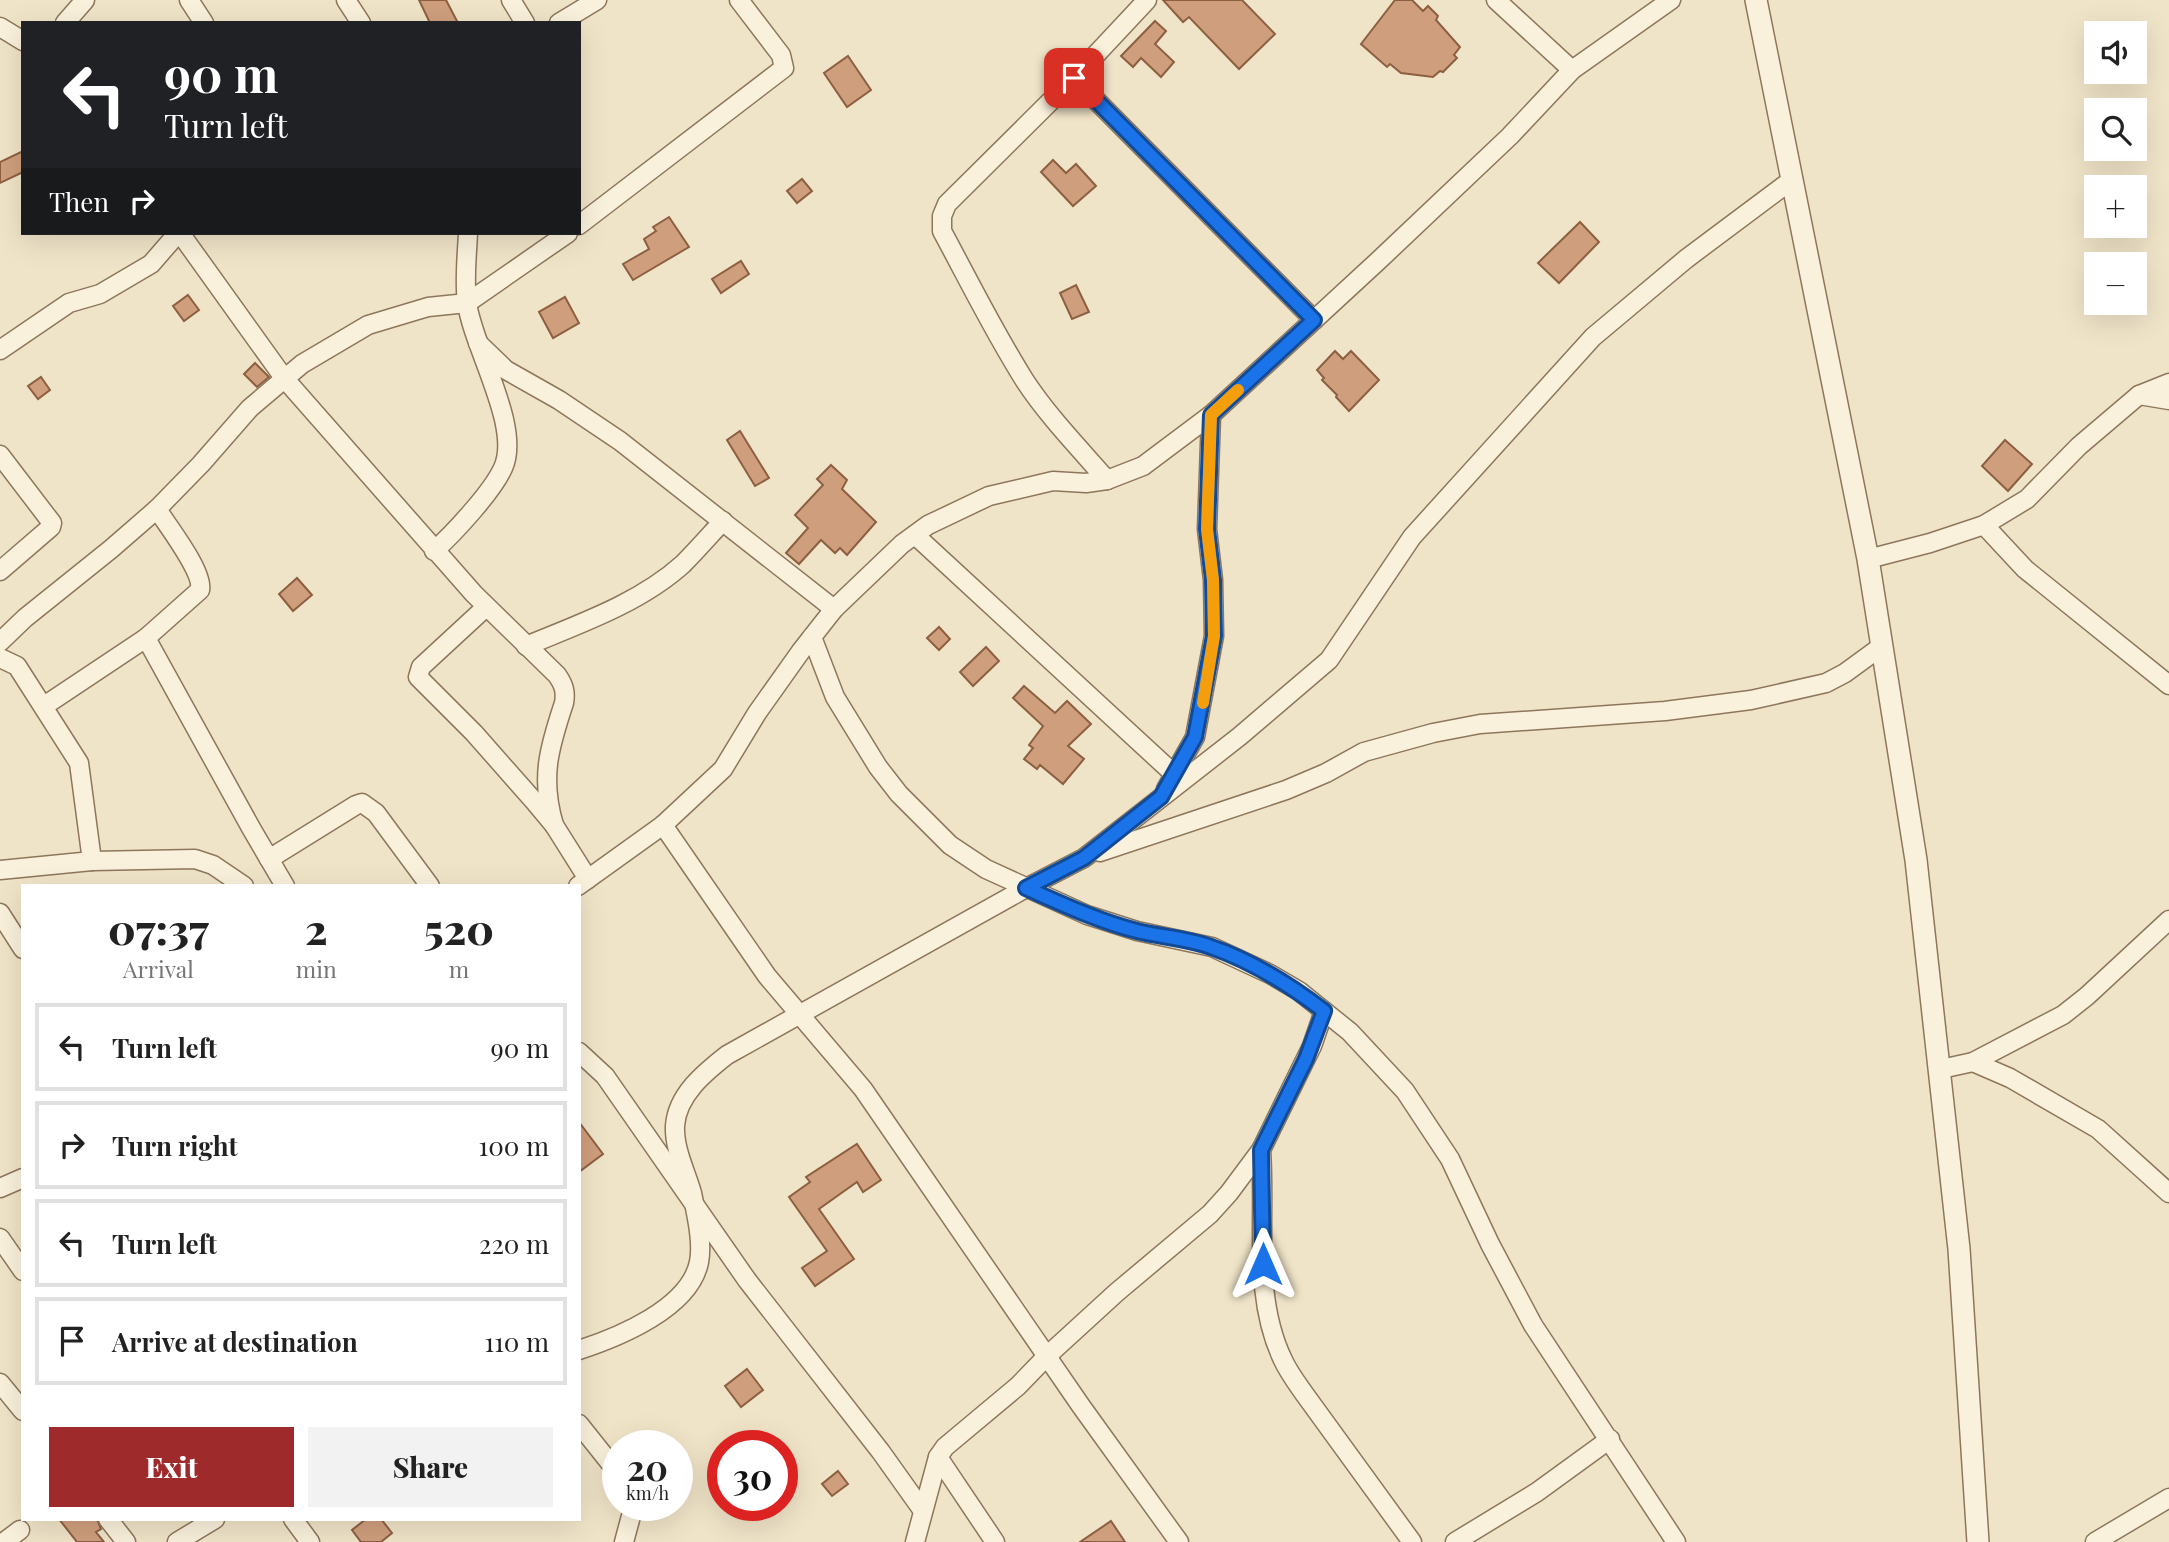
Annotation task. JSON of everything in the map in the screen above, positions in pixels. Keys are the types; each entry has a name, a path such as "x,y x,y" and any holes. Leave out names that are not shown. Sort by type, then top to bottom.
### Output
{"street":[{"path":"67,21 85,0"},
{"path":"189,0 203,21"},
{"path":"346,0 360,21"},
{"path":"511,0 524,21"},
{"path":"562,21 597,0"},
{"path":"581,223 784,68 781,55 739,0"},
{"path":"1107,480 1053,418 1026,382 989,320 942,231 942,216 947,204 1074,78 1147,0"},
{"path":"1496,0 1572,70"},
{"path":"486,607 421,667 418,677 474,733 554,825 583,882 663,825 723,769 758,713 834,609 915,535 928,525 989,496 1053,481 1086,483 1107,480 1143,466 1211,415 1314,320 1510,136 1572,70 1671,0"},
{"path":"1756,0 1868,559 1916,860 1959,1248 1978,1542"},
{"path":"0,27 21,40"},
{"path":"1074,78 1314,320"},
{"path":"1084,858 1241,736 1329,660 1412,537 1593,337 1686,259 1793,179"},
{"path":"0,350 69,303 100,294 150,264 177,235"},
{"path":"180,235 284,378 434,551 486,607 557,675 565,694 547,761 546,786 554,825"},
{"path":"434,551 493,483 503,468 506,455 506,425 502,409 467,303 468,235"},
{"path":"0,642 25,618 157,509 250,408 284,378 346,336 368,325 428,307 467,303 565,235"},
{"path":"478,343 506,370 620,441 834,609"},
{"path":"1868,559 1984,525 2027,499 2079,446 2139,396 2169,383"},
{"path":"2139,396 2169,400"},
{"path":"1161,797 1195,737 1214,636 1213,580 1207,529 1211,415"},
{"path":"0,455 52,523 51,527 0,571"},
{"path":"44,706 146,638 200,590 202,583 194,566 157,509"},
{"path":"526,646 590,619 663,579 682,564 723,521"},
{"path":"1984,525 2034,577 2169,685"},
{"path":"915,535 1174,774"},
{"path":"812,637 835,697 878,767 899,794 950,845 986,869 1087,915 1137,931 1212,947 1270,974 1299,991 1350,1032 1405,1091 1450,1159 1490,1244 1533,1325 1676,1542"},
{"path":"146,638 284,884"},
{"path":"581,1349 603,1342 655,1316 674,1301 691,1281 699,1262 694,1204 678,1148 675,1126 685,1097 711,1068 727,1055 1026,888 1084,858 1286,790 1326,773 1364,752 1433,733 1480,724 1665,711 1751,700 1826,682 1845,673 1882,646"},
{"path":"0,658 17,666 79,763 92,861"},
{"path":"270,859 362,803 376,813 429,884"},
{"path":"663,825 767,976 863,1089 1046,1356 1179,1542"},
{"path":"3,866 195,859 214,865 241,884"},
{"path":"0,915 21,946"},
{"path":"1941,1069 1973,1062 2063,1015 2167,928"},
{"path":"915,1542 938,1457 945,1447 1018,1386 1046,1356 1117,1292 1210,1214 1261,1150 1312,1046 1324,1011"},
{"path":"581,1054 605,1076 747,1280 881,1452 923,1511"},
{"path":"1973,1062 2010,1078 2098,1129 2169,1193"},
{"path":"1261,1150 1263,1284 1271,1325 1282,1359 1412,1542"},
{"path":"0,1188 21,1179"},
{"path":"0,1238 21,1268"},
{"path":"0,1382 21,1409"},
{"path":"581,1427 602,1453"},
{"path":"1455,1542 1537,1492 1610,1439"},
{"path":"938,1457 995,1542"},
{"path":"2095,1542 2169,1498"},
{"path":"110,1521 126,1542"},
{"path":"177,1542 212,1521"},
{"path":"300,1521 310,1542"},
{"path":"624,1542 630,1521"},
{"path":"4,1542 20,1530"}],"building":[{"path":"419,0 446,0 457,21 429,21"},
{"path":"1163,0 1242,0 1275,34 1239,69 1189,17 1183,22"},
{"path":"1395,0 1412,0 1423,11 1428,6 1438,16 1436,20 1460,47 1454,55 1457,58 1443,72 1440,71 1433,77 1401,73 1390,64 1387,67 1361,44"},
{"path":"1155,21 1166,31 1155,44 1174,62 1161,77 1141,58 1133,67 1121,56"},
{"path":"848,56 871,90 847,107 824,73"},
{"path":"21,152 21,173 0,183 0,162"},
{"path":"1053,160 1066,173 1076,164 1096,186 1073,206 1041,172"},
{"path":"802,179 812,191 797,203 787,191"},
{"path":"669,217 689,247 633,280 623,264 649,249 644,239 656,231 653,227"},
{"path":"1580,222 1599,242 1559,283 1538,263"},
{"path":"741,261 749,274 721,293 712,279"},
{"path":"1076,285 1089,312 1072,319 1060,293"},
{"path":"188,295 199,310 184,321 173,306"},
{"path":"565,297 579,323 553,338 539,312"},
{"path":"1335,351 1343,359 1351,351 1379,380 1349,411 1322,380 1324,378 1317,370"},
{"path":"255,363 269,377 257,387 244,374"},
{"path":"41,377 50,390 38,399 28,386"},
{"path":"740,431 769,478 755,486 727,440"},
{"path":"2005,440 2032,464 2008,491 1982,466"},
{"path":"831,465 847,480 842,489 876,522 847,555 840,548 835,553 821,540 799,564 786,553 808,528 795,515 823,485 817,479"},
{"path":"297,578 312,595 293,611 279,594"},
{"path":"939,627 950,639 939,650 927,638"},
{"path":"986,647 999,661 973,686 960,672"},
{"path":"1024,686 1055,713 1067,701 1091,724 1068,746 1084,759 1063,784 1040,765 1037,769 1024,759 1033,748 1029,745 1043,726 1013,698"},
{"path":"581,1125 603,1154 581,1170"},
{"path":"857,1144 881,1180 863,1192 857,1182 819,1209 854,1259 815,1286 802,1268 827,1251 789,1197 810,1182 806,1177"},
{"path":"747,1369 763,1390 741,1407 725,1386"},
{"path":"838,1471 848,1484 832,1496 822,1484"},
{"path":"61,1521 98,1521 101,1529 96,1532 104,1542 77,1542"},
{"path":"363,1521 383,1521 392,1533 381,1542 361,1542 352,1530"},
{"path":"1111,1521 1125,1542 1080,1542"}],"slow traffic":[{"path":"1203,703 1214,636 1213,580 1207,529 1211,415 1238,390"}],"route":[{"path":"1074,78 1314,320 1211,415 1207,529 1213,580 1214,636 1195,737 1161,797 1084,858 1026,888 1087,915 1137,931 1212,947 1270,974 1299,991 1324,1011 1312,1046 1261,1150 1263,1264"}]}
